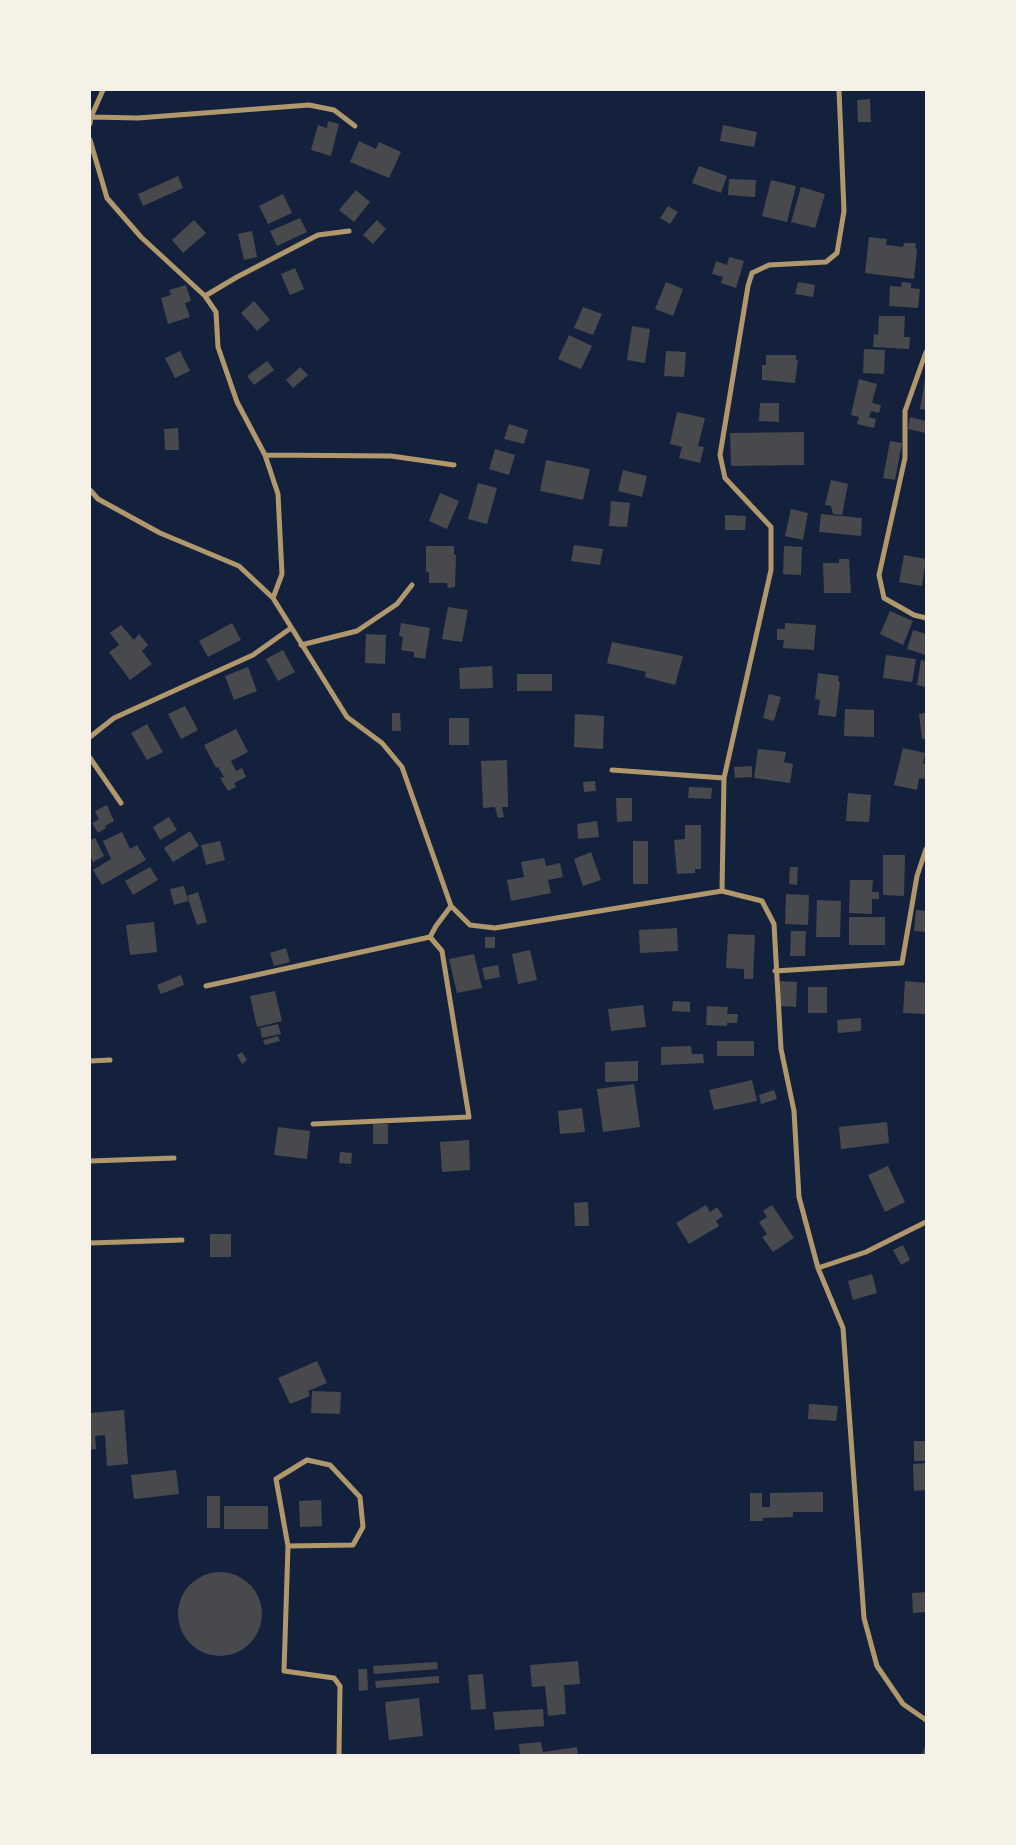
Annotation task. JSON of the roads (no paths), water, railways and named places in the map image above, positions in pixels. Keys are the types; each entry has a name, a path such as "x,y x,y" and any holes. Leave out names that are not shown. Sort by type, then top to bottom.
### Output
{"street":[{"path":"90,124 91,117 103,90"},
{"path":"722,891 724,778 771,570 771,527 725,478 720,455 748,286 752,273 769,265 826,262 837,253 844,211 839,90"},
{"path":"91,117 138,118 310,105 334,110 355,126"},
{"path":"90,140 107,198 141,237 205,296 216,312 218,347 237,402 265,455 278,494 282,574 273,598"},
{"path":"205,296 237,277 318,235 349,231"},
{"path":"926,352 905,411 905,458 880,575 884,598 914,615 926,618"},
{"path":"265,455 391,456 454,464"},
{"path":"90,490 98,498 160,532 239,566 273,598 347,717 382,743 402,767 451,906 470,925 495,928 722,891 762,901 774,924 781,1049 794,1111 799,1197 818,1268 843,1328 864,1618 877,1666 903,1704 926,1720"},
{"path":"301,645 357,631 397,604 412,584"},
{"path":"90,737 114,718 253,656 291,628"},
{"path":"90,758 121,803"},
{"path":"612,770 724,778"},
{"path":"776,971 902,964 917,876 926,849"},
{"path":"206,986 430,937 451,906"},
{"path":"314,1124 469,1117 442,951 430,937"},
{"path":"90,1061 110,1060"},
{"path":"90,1161 174,1158"},
{"path":"818,1268 866,1252 926,1222"},
{"path":"90,1243 182,1240"},
{"path":"288,1546 353,1545 362,1527 360,1497 330,1465 307,1460 276,1479 288,1546 284,1671 334,1678 340,1686 339,1755"}]}
